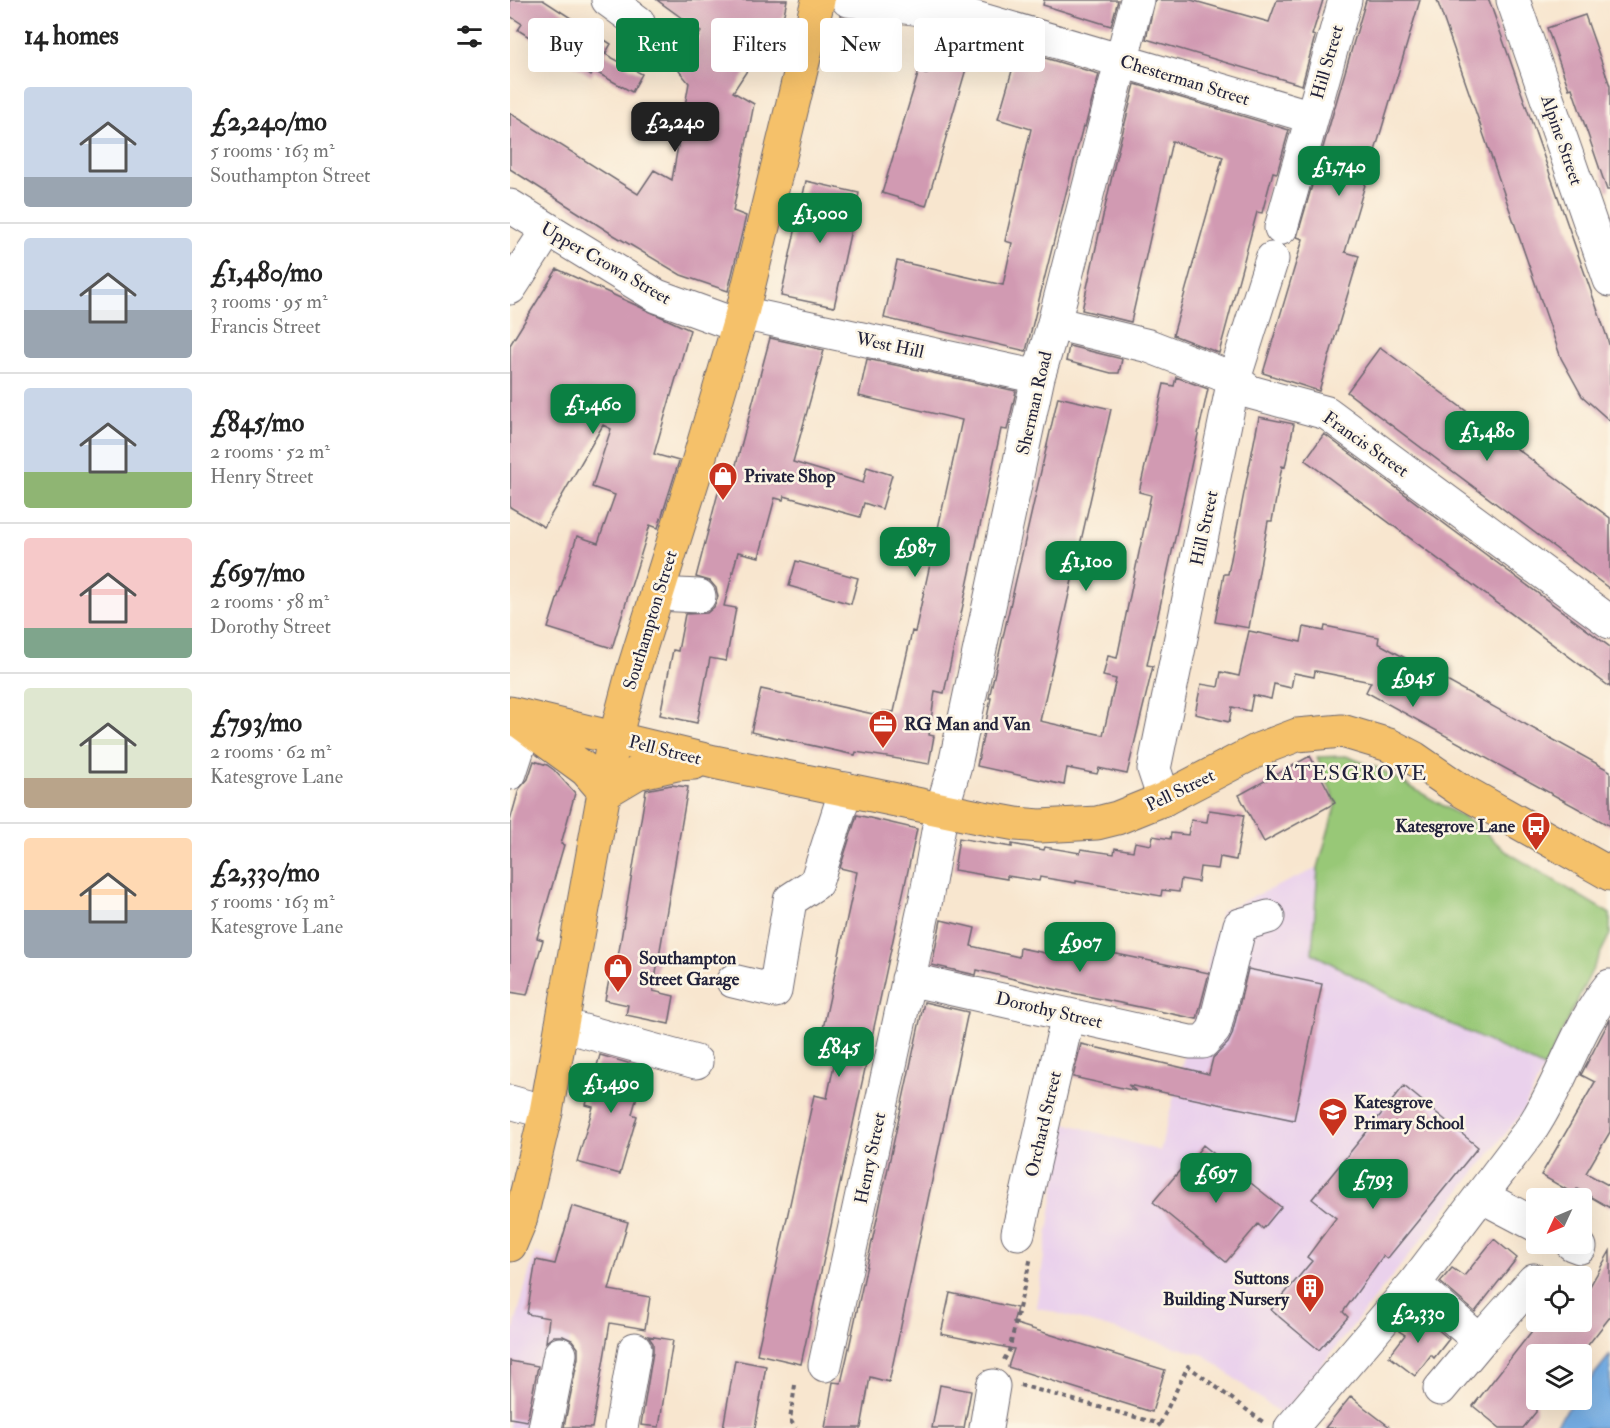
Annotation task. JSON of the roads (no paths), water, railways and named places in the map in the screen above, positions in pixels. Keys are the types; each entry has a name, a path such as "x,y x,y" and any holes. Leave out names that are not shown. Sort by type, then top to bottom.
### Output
{"main road":[{"name":"Southampton Street","path":"510,1245 520,1221 546,1112 616,738 631,678 740,320 818,0"},
{"name":"Pell Street","path":"516,719 616,738 714,762 1016,824 1074,826 1117,818 1164,799 1260,749 1297,735 1342,731 1389,745 1414,758 1459,789 1610,874"},
{"path":"516,719 586,770 605,792"},
{"name":"Pell Street","path":"605,792 637,773 677,764 714,762"}],"street":[{"path":"608,0 633,18"},
{"name":"Chesterman Street","path":"848,0 963,7 1121,61 1312,117"},
{"name":"Sherman Road","path":"942,809 955,765 1038,377 1137,0"},
{"name":"Hill Street","path":"1164,799 1154,769 1234,379 1277,243 1345,0"},
{"name":"Alpine Street","path":"1513,0 1610,280"},
{"name":"Upper Crown Street","path":"510,206 657,296 740,320"},
{"path":"510,288 548,231"},
{"name":"West Hill","path":"740,320 1038,377"},
{"name":"Francis Street","path":"1054,323 1149,346 1234,379 1250,392 1326,413 1610,622"},
{"path":"657,594 699,596"},
{"path":"510,773 521,740 516,719"},
{"path":"733,981 775,991 790,900 816,883 846,789"},
{"name":"Henry Street","path":"825,1365 926,899 942,809"},
{"name":"Dorothy Street","path":"908,979 1190,1042 1203,1042 1214,1030 1240,925 1268,916"},
{"path":"1291,1428 1414,1284 1542,1113 1589,1019 1609,990"},
{"name":"Orchard Street","path":"1026,1240 1068,1015"},
{"path":"562,1025 696,1062"},
{"path":"510,1102 546,1112"},
{"path":"1481,1196 1526,1220"},
{"path":"1414,1284 1480,1341"},
{"path":"1440,1389 1526,1288"},
{"path":"621,1428 635,1349"},
{"path":"545,1428 560,1354"},
{"path":"986,1428 993,1386"}],"water":[{"path":"1610,1355 1610,1428 1553,1428 1567,1410 1592,1410 1592,1377"}],"place":[{"name":"Private Shop","path":"723,502"},
{"name":"RG Man and Van","path":"883,750"},
{"name":"Katesgrove Lane","path":"1536,852"},
{"name":"Southampton Street Garage","path":"618,994"},
{"name":"Katesgrove Primary School","path":"1333,1138"},
{"name":"Suttons Building Nursery","path":"1310,1314"}],"district":[{"name":"KATESGROVE","path":"1346,773"}]}
